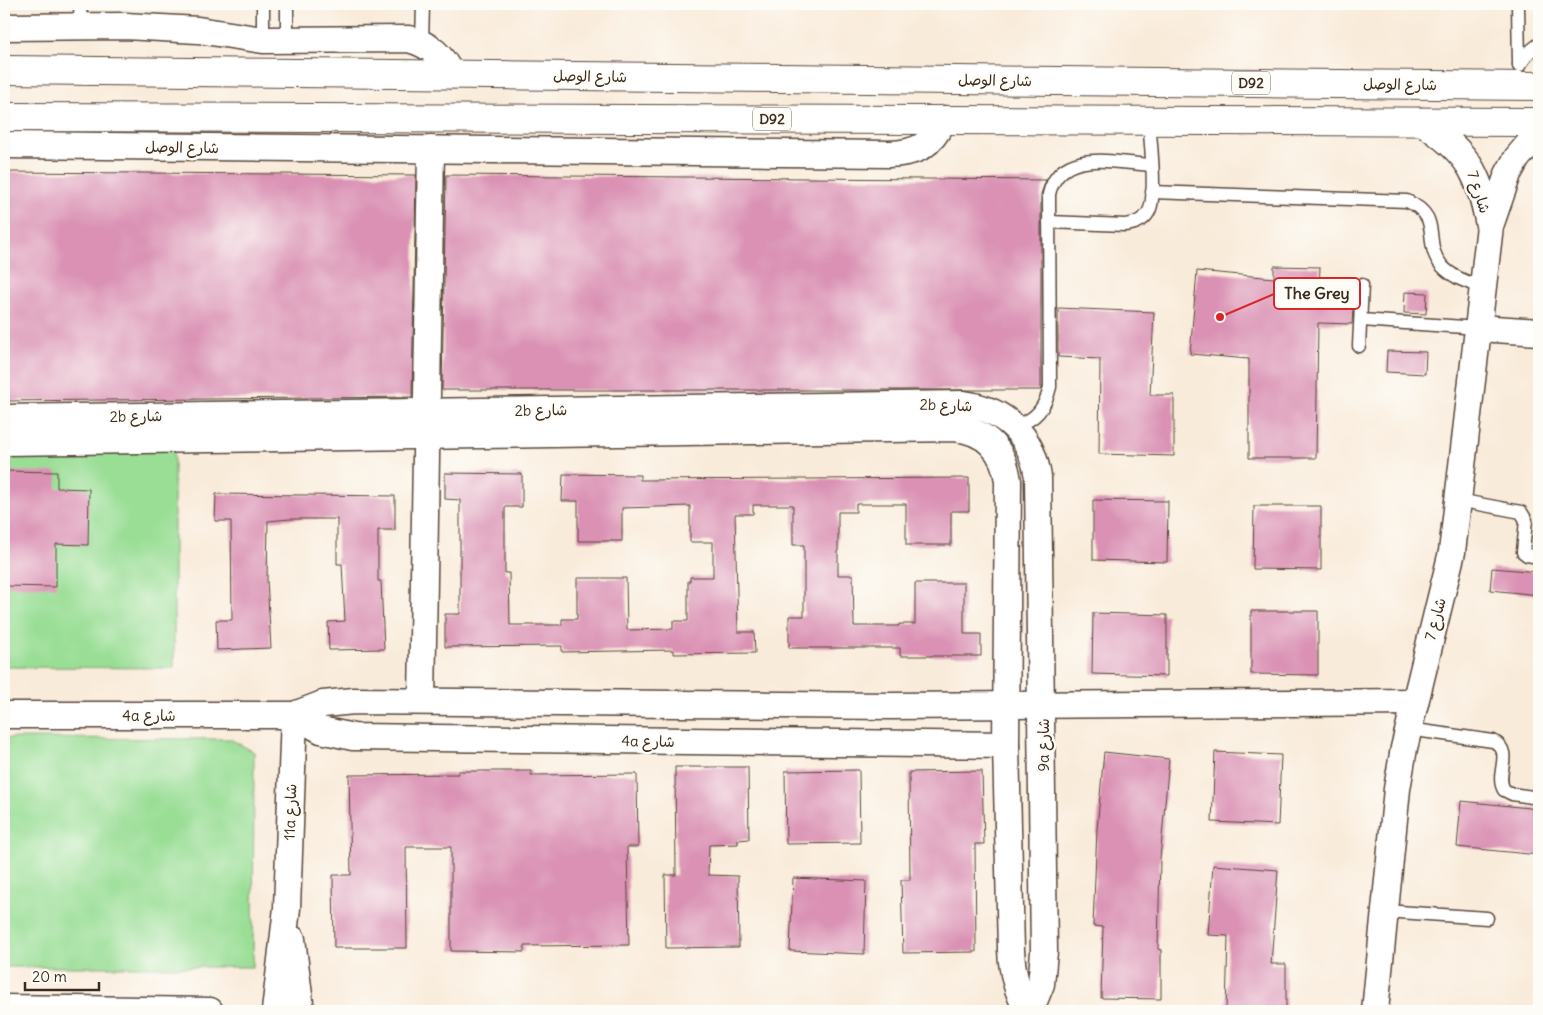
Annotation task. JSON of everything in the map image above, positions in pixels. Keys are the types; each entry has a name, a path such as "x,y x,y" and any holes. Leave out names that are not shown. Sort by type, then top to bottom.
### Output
{"main road":[{"name":"شارع الوصل","path":"4,70 1525,79"},
{"name":"شارع الوصل","path":"4,117 1539,122"}],"street":[{"path":"4,27 81,15 275,39 409,39 422,43 442,57 451,74"},
{"name":"شارع الوصل","path":"4,145 907,154 924,147 936,135 944,119"},
{"name":"شارع 7","path":"1421,121 1448,140 1469,162 1483,193 1490,226"},
{"name":"شارع 7","path":"1374,1011 1391,829 1408,729 1452,552 1490,226 1508,174 1517,158 1539,132"},
{"path":"422,701 431,149"},
{"path":"1479,328 1539,332"},
{"name":"2b شارع","path":"4,442 964,404 992,410 1015,426 1031,450 1038,477"},
{"name":"2b شارع","path":"4,418 427,424 955,428 978,433 996,448 1002,458 1008,481"},
{"name":"9a شارع","path":"1029,1011 1044,968 1043,704 1038,477"},
{"name":"9a شارع","path":"1008,481 1006,745 1012,966 1020,997 1029,1011"},
{"name":"4a شارع","path":"4,715 294,715 323,704 338,702 422,701 891,706 1415,702"},
{"path":"890,744 891,706"},
{"name":"4a شارع","path":"294,715 321,730 353,738 1006,745"},
{"name":"11a شارع","path":"275,1011 287,908 294,715"},
{"name":"11a شارع","path":"287,908 301,1011"},
{"path":"4,1008 210,1011"}],"lane":[{"path":"263,4 275,39"},
{"path":"275,39 287,4"},
{"path":"422,4 422,43"},
{"path":"1518,4 1525,79"},
{"path":"1525,79 1529,52 1539,44"},
{"path":"1049,222 1134,224 1147,214 1151,206 1152,192 1150,120"},
{"path":"1015,426 1028,422 1039,413 1046,401 1050,387 1049,194 1052,183 1057,174 1065,167 1086,162 1152,165"},
{"path":"1152,192 1407,201 1416,205 1429,220 1435,254 1440,264 1460,279 1483,288"},
{"path":"1359,346 1362,285"},
{"path":"1361,320 1479,328"},
{"path":"1458,500 1520,512 1526,520 1523,552 1526,555 1539,557"},
{"path":"1408,729 1498,743 1504,754 1501,781 1504,790 1512,794 1539,798"},
{"path":"1384,911 1487,918"}],"green space":[{"path":"4,447 174,448 174,668 4,667"},
{"path":"4,738 230,739 254,752 253,967 4,967"}],"building":[{"path":"4,172 416,175 412,397 4,401"},
{"path":"446,175 1046,180 1041,194 1041,390 442,390"},
{"path":"1274,266 1320,267 1319,289 1354,289 1352,324 1318,323 1316,458 1249,458 1249,359 1190,354 1197,271 1274,278"},
{"path":"1405,292 1427,293 1426,314 1404,313"},
{"path":"1058,308 1154,312 1150,395 1174,395 1174,456 1099,454 1100,359 1058,357"},
{"path":"1387,351 1426,352 1425,374 1386,372"},
{"path":"4,471 57,472 57,488 89,489 88,545 56,544 56,587 4,586"},
{"path":"445,473 522,474 522,507 505,507 505,573 509,573 510,625 562,625 562,619 577,619 577,578 626,578 627,630 673,629 673,621 688,621 688,581 690,581 690,577 713,577 713,542 690,542 690,506 622,508 622,541 578,541 578,501 562,501 563,474 640,475 640,480 969,478 969,511 951,511 951,545 906,545 906,504 856,504 856,512 838,512 838,575 853,575 854,626 915,624 915,583 964,583 964,634 981,634 981,656 900,656 900,648 789,648 789,616 804,616 804,545 793,545 793,505 753,505 753,514 735,514 738,632 754,632 755,653 673,654 673,650 562,652 562,646 445,647 445,614 460,614 460,500 445,499"},
{"path":"216,494 395,496 395,530 378,530 378,581 381,581 384,649 329,650 328,622 345,621 342,564 337,564 337,519 290,519 268,521 267,580 271,648 217,650 216,620 232,620 231,521 215,521"},
{"path":"1093,500 1168,501 1167,562 1093,560"},
{"path":"1254,506 1321,506 1321,570 1253,569"},
{"path":"1492,568 1539,572 1539,595 1490,590"},
{"path":"1251,611 1318,611 1318,675 1251,674"},
{"path":"1093,613 1167,615 1167,676 1092,674"},
{"path":"1104,752 1169,759 1160,859 1158,949 1161,950 1161,999 1101,998 1103,927 1093,926 1097,829"},
{"path":"1215,752 1281,755 1278,825 1212,822"},
{"path":"675,767 748,767 749,839 738,840 738,844 709,845 708,875 738,876 739,947 666,948 665,875 676,875"},
{"path":"859,770 860,843 786,844 785,771"},
{"path":"458,771 531,771 531,775 637,774 638,847 627,847 629,945 524,946 524,952 451,951 451,847 406,847 407,948 334,948 333,875 351,875 349,775 458,774"},
{"path":"982,771 984,844 975,844 976,952 903,953 901,880 910,880 909,772"},
{"path":"1461,801 1539,809 1539,855 1457,847"},
{"path":"1213,865 1278,870 1271,964 1286,964 1286,1011 1226,1011 1228,936 1208,935"},
{"path":"793,878 866,881 864,954 790,951"}],"place":[{"name":"The Grey","path":"1220,317"}]}
